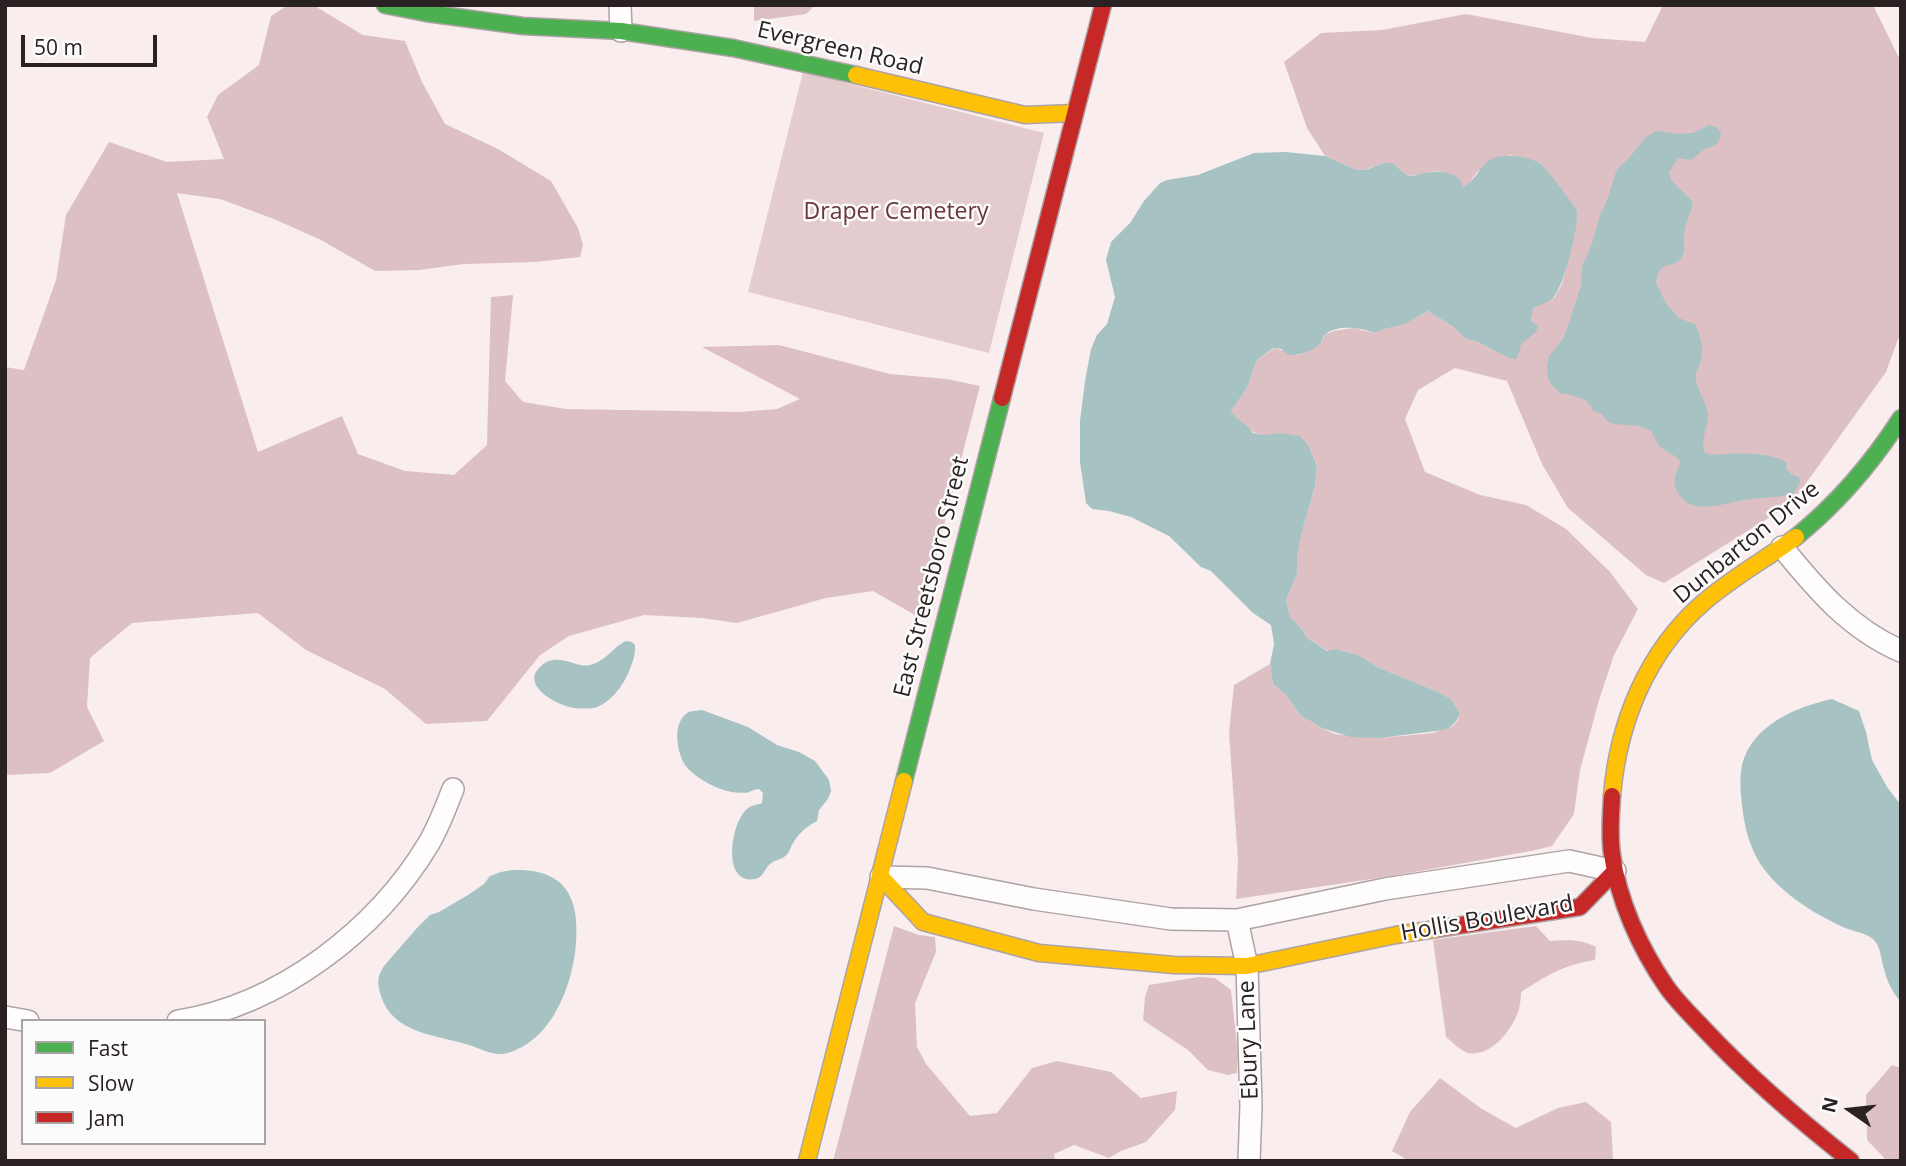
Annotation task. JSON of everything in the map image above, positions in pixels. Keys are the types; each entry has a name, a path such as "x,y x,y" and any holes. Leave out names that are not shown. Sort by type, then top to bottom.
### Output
{"street":[{"name":"Evergreen Road","path":"386,5 523,26 621,31 733,48 1025,115 1075,113"},
{"path":"620,5 621,31"},
{"name":"East Streetsboro Street","path":"807,1161 1103,5"},
{"name":"Dunbarton Drive","path":"1851,1161 1802,1123 1717,1043 1667,988 1620,891 1612,855 1610,823 1619,745 1635,697 1666,644 1689,616 1719,589 1782,547 1834,505 1869,465 1901,418"},
{"path":"1782,547 1814,586 1846,618 1865,632 1901,651"},
{"path":"191,1019 234,1006 302,972 371,918 421,854 442,817 453,789"},
{"name":"Hollis Boulevard","path":"881,877 927,877 1034,900 1171,919 1237,920 1385,889 1569,861 1615,871"},
{"name":"Hollis Boulevard","path":"881,877 923,922 1039,953 1174,965 1247,966 1396,935 1580,907 1615,871"},
{"name":"Ebury Lane","path":"1237,920 1247,966 1251,1106 1249,1161"}],"green space":[{"name":"Draper Cemetery","path":"803,72 1044,133 989,353 748,292"}],"shaded area":[{"path":"288,5 313,5 363,35 405,41 422,82 445,124 498,149 551,181 578,228 583,245 580,257 375,271 321,240 274,219 220,199 177,193 258,452 342,416 358,454 405,471 454,475 487,445 491,297 513,295 505,381 523,402 566,409 739,412 777,409 800,399 702,347 779,345 890,374 947,379 980,386 920,618 873,591 826,598 737,623 644,615 569,636 540,655 487,721 426,724 385,689 306,650 258,613 132,623 90,658 87,707 104,741 50,773 5,775 5,367 24,370 56,280 66,215 109,142 167,162 224,159 207,117 218,95 259,65 271,16"},
{"path":"754,5 815,5 806,14 754,21"},
{"path":"1663,5 1873,5 1901,62 1901,331 1886,372 1791,504 1664,583 1646,575 1568,508 1542,464 1507,381 1455,368 1418,390 1405,419 1425,472 1480,495 1526,505 1566,529 1610,572 1638,609 1614,655 1599,700 1580,770 1574,814 1552,846 1392,876 1236,899 1238,860 1229,733 1234,685 1270,664 1273,684 1286,695 1300,715 1335,734 1380,738 1433,733 1453,726 1460,713 1451,699 1436,691 1377,667 1359,656 1336,649 1328,651 1306,637 1290,617 1286,600 1297,574 1297,557 1315,486 1317,464 1308,445 1256,433 1231,411 1247,388 1257,360 1274,348 1297,355 1319,345 1326,334 1334,331 1353,328 1375,333 1403,325 1428,311 1452,326 1466,339 1478,342 1509,358 1535,324 1531,321 1533,308 1554,298 1561,286 1575,232 1554,182 1539,163 1510,155 1477,172 1467,186 1463,187 1453,174 1437,171 1411,176 1403,173 1393,163 1357,170 1325,156 1307,128 1284,62 1321,33 1382,30 1466,14 1592,38 1645,42"},
{"path":"894,926 919,935 935,937 936,952 915,1003 917,1047 926,1064 970,1116 997,1113 1032,1068 1057,1061 1111,1072 1141,1098 1177,1091 1175,1110 1146,1142 1109,1158 1074,1145 1054,1154 1055,1161 833,1161"},
{"path":"1536,926 1550,941 1579,941 1596,947 1595,960 1556,972 1521,992 1516,1017 1500,1040 1485,1051 1468,1053 1462,1050 1446,1037 1433,940"},
{"path":"1199,977 1215,978 1231,990 1238,1054 1237,1073 1228,1075 1208,1070 1188,1050 1143,1020 1149,985"},
{"path":"1892,1065 1901,1068 1901,1161 1886,1160 1867,1140 1866,1095"},
{"path":"1440,1078 1482,1109 1516,1128 1558,1108 1586,1102 1611,1122 1613,1161 1409,1161 1392,1151 1410,1112"}],"water":[{"path":"1709,125 1721,132 1717,144 1691,160 1678,158 1669,172 1671,180 1693,202 1685,231 1682,257 1660,270 1656,283 1667,305 1679,318 1696,325 1699,335 1702,353 1696,377 1708,415 1703,443 1705,453 1774,457 1787,463 1786,469 1799,477 1800,483 1793,494 1702,507 1687,502 1679,495 1675,480 1681,462 1659,445 1651,431 1641,426 1614,424 1594,411 1586,400 1561,394 1551,384 1547,367 1549,356 1563,339 1570,320 1581,285 1582,267 1617,169 1645,138 1656,131 1693,133"},
{"path":"1286,152 1325,156 1357,170 1393,163 1409,176 1442,172 1457,177 1463,187 1494,158 1525,158 1541,164 1577,211 1573,243 1557,293 1552,299 1533,308 1531,321 1538,326 1536,332 1521,344 1516,359 1466,339 1452,326 1428,311 1403,325 1375,333 1350,328 1331,331 1317,347 1302,354 1289,355 1281,349 1273,348 1257,360 1247,388 1231,411 1253,433 1300,436 1308,445 1317,465 1315,486 1297,557 1297,574 1286,600 1290,617 1306,637 1327,651 1336,649 1360,656 1377,667 1451,699 1460,713 1454,723 1444,730 1380,738 1351,737 1322,728 1300,715 1286,695 1273,684 1270,664 1274,644 1271,625 1253,613 1211,571 1201,567 1169,536 1131,517 1092,509 1086,503 1080,462 1080,421 1091,349 1097,335 1107,324 1115,297 1106,260 1111,242 1130,223 1160,183 1198,175 1254,153"},
{"path":"626,641 635,645 632,665 618,690 602,705 588,708 570,707 543,693 535,681 535,675 545,663 559,660 590,665 600,661"},
{"path":"1832,699 1859,711 1872,760 1901,805 1901,1002 1888,982 1876,942 1867,935 1820,915 1785,891 1761,865 1751,846 1745,825 1741,771 1747,751 1755,739 1777,720 1790,713"},
{"path":"702,710 748,727 777,745 799,752 815,761 829,780 831,791 819,810 817,821 800,833 786,856 772,863 755,879 744,878 737,872 732,851 741,816 749,808 762,803 763,793 759,789 747,793 732,792 710,784 685,765 680,753 677,732 682,719 689,712"},
{"path":"512,870 534,871 553,878 567,891 575,912 572,969 558,1008 548,1024 535,1038 520,1048 500,1054 418,1031 395,1018 387,1009 379,988 379,977 384,966 430,915 468,895 484,884 490,876"}],"traffic: fast":[{"path":"385,5 523,26 621,31 733,48 856,75"},
{"path":"904,781 1002,398"},
{"path":"1796,537 1853,482 1901,418"}],"traffic: slow":[{"path":"856,75 1025,115 1075,113"},
{"path":"1612,796 1615,769 1629,715 1651,666 1666,643 1684,621 1715,593 1796,537"},
{"path":"807,1161 904,781"},
{"path":"881,877 923,922 1039,953 1174,965 1247,966 1436,929"}],"traffic: jam":[{"path":"1002,398 1103,5"},
{"path":"1612,796 1611,847 1619,889 1639,940 1666,986 1739,1065 1851,1161"},
{"path":"1436,929 1580,907 1615,871"}]}
